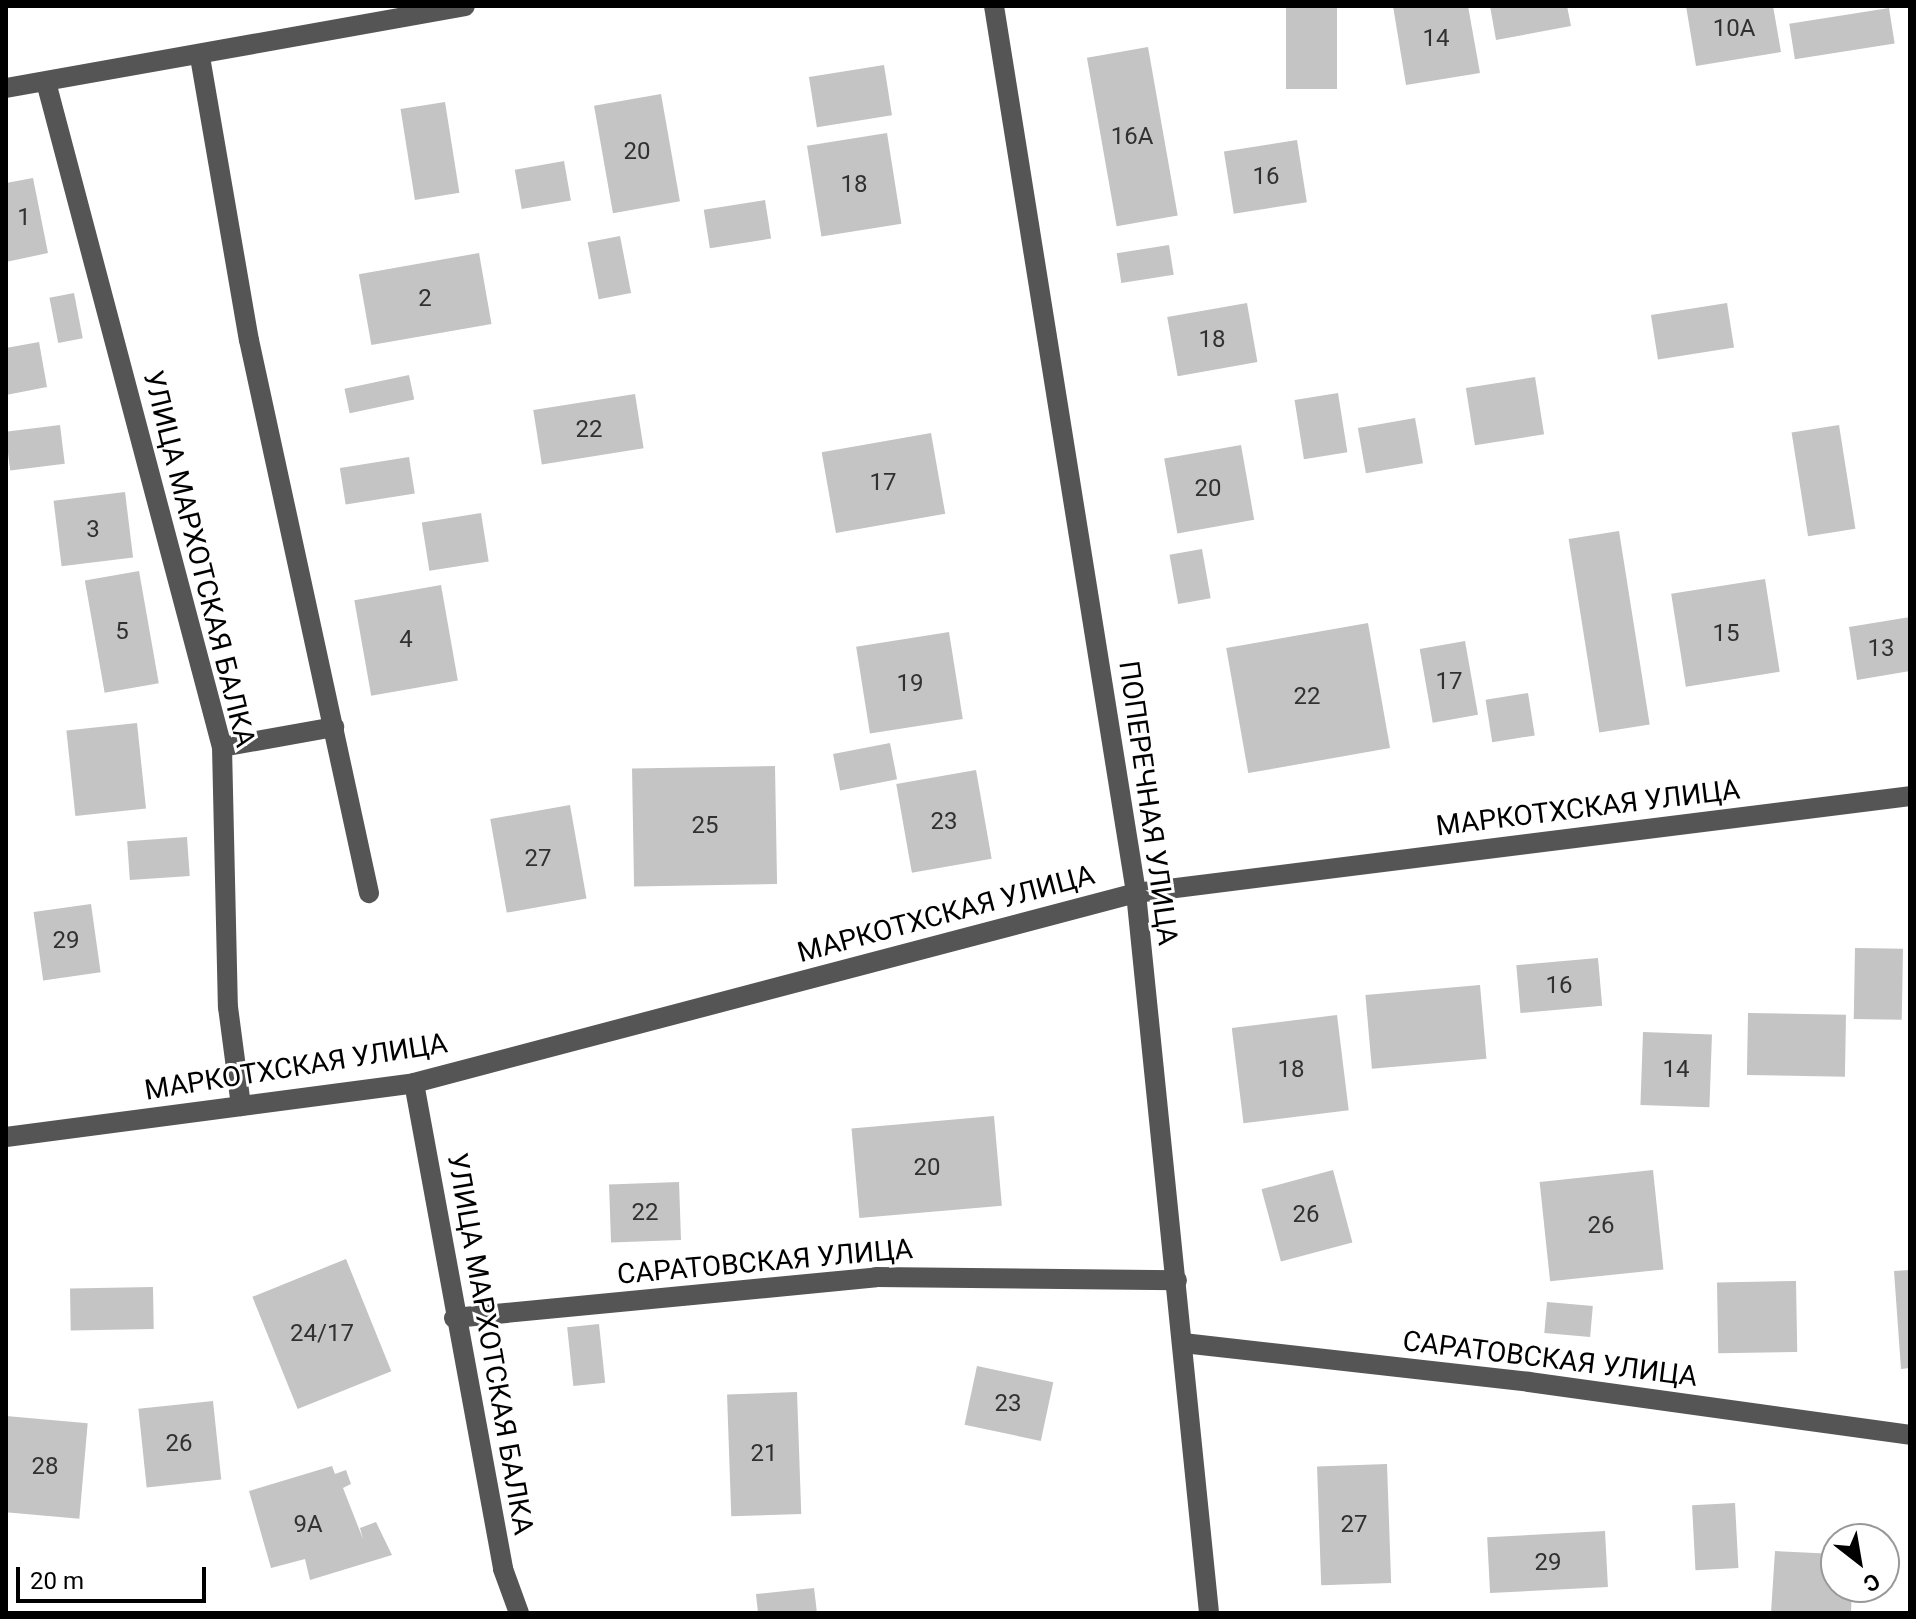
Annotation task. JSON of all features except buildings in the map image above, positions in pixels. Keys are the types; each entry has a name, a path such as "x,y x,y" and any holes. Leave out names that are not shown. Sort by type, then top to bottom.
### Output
{"street":[{"path":"6,88 200,57 465,6"},
{"name":"ПОПЕРЕЧНАЯ УЛИЦА","path":"994,6 1136,893 1209,1613"},
{"path":"200,57 249,340 369,893"},
{"name":"УЛИЦА МАРХОТСКАЯ БАЛКА","path":"46,82 222,747 228,1007 241,1106"},
{"path":"222,747 334,727"},
{"name":"МАРКОТХСКАЯ УЛИЦА","path":"6,1137 414,1083 1136,893 1910,796"},
{"name":"УЛИЦА МАРХОТСКАЯ БАЛКА","path":"414,1083 454,1318 503,1569 519,1613"},
{"name":"САРАТОВСКАЯ УЛИЦА","path":"454,1318 876,1277 1177,1280"},
{"name":"САРАТОВСКАЯ УЛИЦА","path":"1183,1343 1529,1382 1910,1435"}]}
